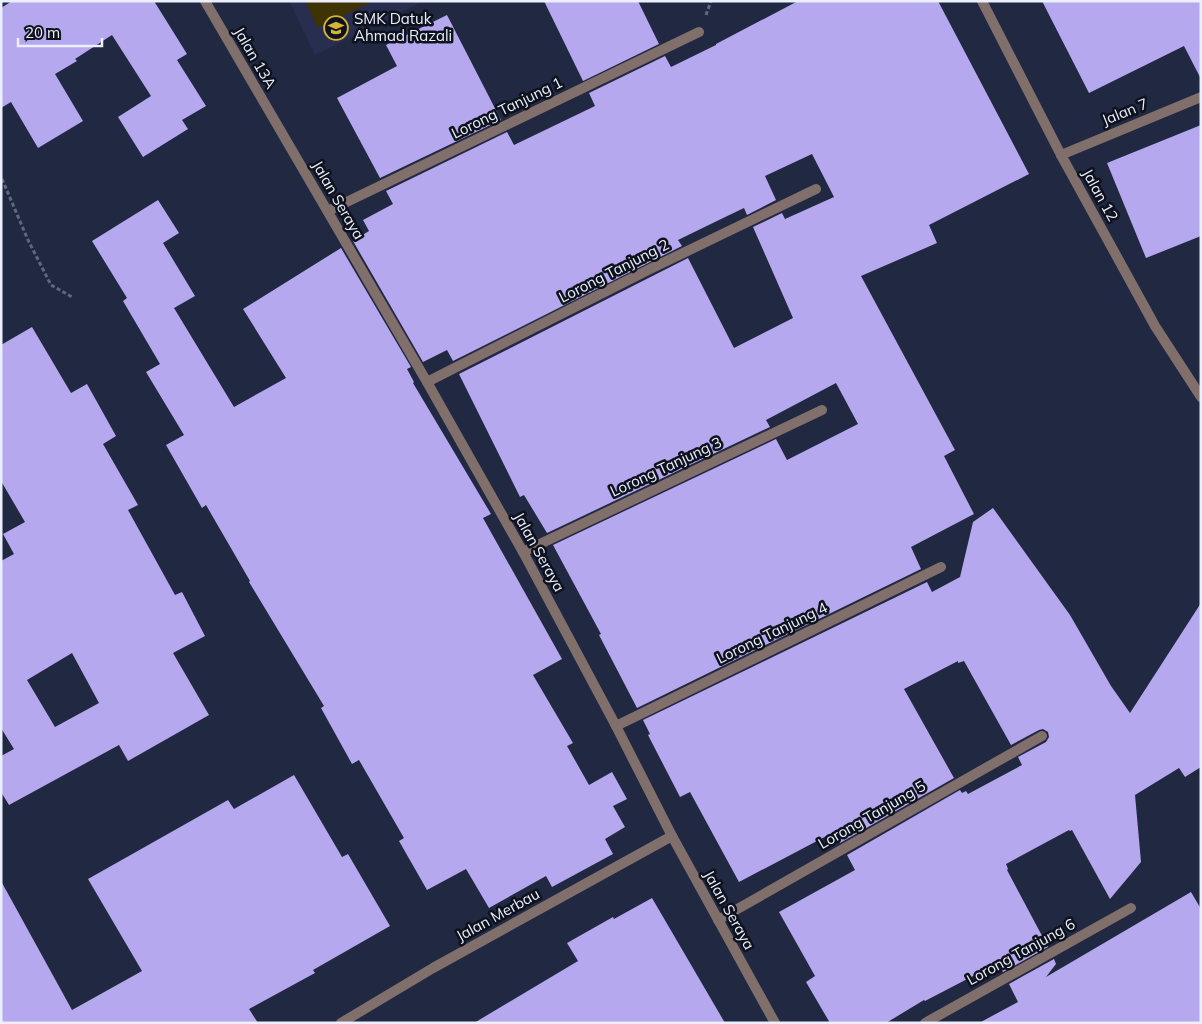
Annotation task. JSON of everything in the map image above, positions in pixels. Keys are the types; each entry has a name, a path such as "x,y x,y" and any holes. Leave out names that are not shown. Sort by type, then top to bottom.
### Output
{"street":[{"name":"Jalan 13A","path":"205,1 264,104"},
{"name":"Jalan 12","path":"982,1 1061,155 1155,326 1201,397"},
{"name":"Lorong Tanjung 1","path":"328,211 699,32"},
{"name":"Jalan 7","path":"1061,155 1201,97"},
{"name":"Jalan Seraya","path":"264,104 427,382 523,552 616,726 672,836 775,1023"},
{"name":"Lorong Tanjung 2","path":"427,382 650,269 816,189"},
{"name":"Lorong Tanjung 3","path":"523,552 822,410"},
{"name":"Lorong Tanjung 4","path":"616,726 941,567"},
{"name":"Lorong Tanjung 5","path":"718,920 1042,736"},
{"name":"Jalan Merbau","path":"341,1023 433,968 672,836"},
{"name":"Lorong Tanjung 6","path":"925,1023 1131,908"}],"path":[{"path":"2,179 28,240 51,285 72,298"}],"shaded area":[{"name":"SMK Datuk Ahmad Razali","path":"289,1 424,1 315,55"},
{"path":"305,1 373,1 318,28"}],"building":[{"path":"12,1 154,1 187,54 177,60 206,106 182,120 188,129 143,157 118,117 151,96 112,35 75,59 77,61 55,74 83,121 38,148 11,102 1,108 1,8"},
{"path":"544,1 638,1 659,44 583,81"},
{"path":"798,1 938,1 1029,174 929,225 937,243 861,276 955,450 944,456 974,514 911,547 921,569 637,708 599,635 601,634 553,545 776,439 787,460 858,424 836,383 766,420 770,427 547,533 524,495 520,497 459,374 688,258 734,348 793,318 753,227 782,213 785,219 834,197 812,154 765,176 776,200 747,215 744,208 678,240 682,246 453,361 447,350 423,362 353,241 369,231 363,220 393,204 386,191 507,132 514,145 595,106 589,93 665,56 671,67"},
{"path":"1042,1 1201,1 1201,79 1184,46 1089,93"},
{"path":"447,15 501,120 380,178 337,98 397,66 386,45"},
{"path":"1201,125 1201,236 1146,258 1107,163"},
{"path":"158,200 179,233 163,243 195,296 174,308 234,407 286,378 243,309 341,248 411,367 407,369 413,383 491,514 483,518 562,659 533,675 573,743 567,746 589,785 612,772 627,799 613,806 625,827 605,839 613,854 552,887 546,876 489,908 466,869 427,890 399,841 404,838 359,760 352,764 321,708 324,706 249,582 206,505 202,508 166,445 184,435 146,372 160,364 123,301 127,298 92,241"},
{"path":"32,327 71,393 87,384 116,436 103,444 138,505 128,510 175,595 182,592 205,636 173,653 209,715 128,761 119,745 9,805 1,792 1,756 14,749 1,728 1,561 14,554 3,534 25,522 1,481 1,345","holes":["72,653 99,703 55,727 27,680"]},
{"path":"993,508 1070,615 1111,686 1130,713 1201,603 1201,767 1185,777 1179,768 1135,795 1141,862 1110,899 1072,830 1006,864 1007,870 1048,947 1003,972 998,963 924,1000 886,1023 830,1023 806,982 815,976 779,912 855,870 847,855 960,790 962,793 966,791 968,794 1022,765 1018,757 1046,742 1049,737 1048,732 1043,729 1039,730 1011,745 964,661 958,663 958,661 904,689 954,778 840,843 834,832 739,882 690,792 680,797 648,735 650,734 643,720 927,582 932,592 960,577 973,522"},
{"path":"294,775 342,857 348,854 390,926 313,970 315,973 249,1009 258,1023 1,1023 1,881 72,1010 142,971 88,879 228,800 234,809"},
{"path":"1191,892 1201,909 1201,1023 979,1023 1018,1002 1009,984 1054,959 1056,964 1046,977"},
{"path":"652,898 725,1023 474,1023 578,961 567,943"}],"place":[{"name":"SMK Datuk Ahmad Razali","path":"336,28"}]}
